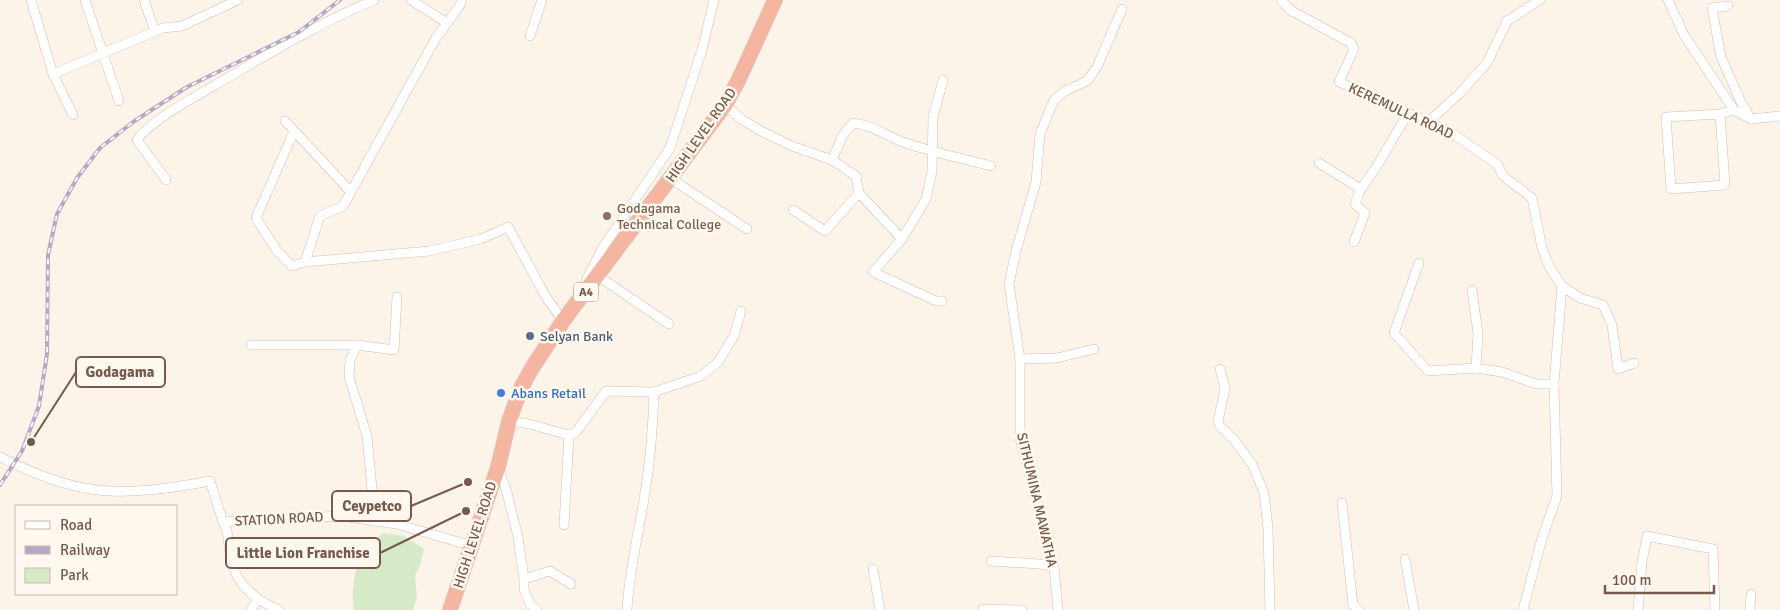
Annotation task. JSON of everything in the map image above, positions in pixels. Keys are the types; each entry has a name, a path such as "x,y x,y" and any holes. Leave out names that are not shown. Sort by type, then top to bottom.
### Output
{"highway":[{"name":"HIGH LEVEL ROAD","path":"450,610 498,468 509,421 521,388 567,316 725,105 775,0"}],"street":[{"path":"31,0 53,74 74,115"},
{"path":"85,0 119,101"},
{"path":"144,0 155,32"},
{"path":"53,74 163,28 182,26 238,0"},
{"path":"166,180 137,140 144,131 191,100 274,51 351,10 374,0"},
{"path":"411,0 447,23"},
{"path":"305,262 320,216 343,206 436,38 462,0"},
{"path":"530,36 542,0"},
{"path":"294,131 256,218 277,251 292,266 305,262 429,251 481,239 508,227 546,297 567,316 603,247 670,148 702,50 714,0"},
{"name":"KEREMULLA ROAD","path":"1281,0 1290,10 1351,43 1354,49 1338,82 1449,131 1497,164 1503,176 1532,198 1542,248 1550,268 1562,286 1580,298 1603,305 1612,325 1618,369 1634,364"},
{"path":"1428,122 1459,94 1487,63 1507,22 1540,0"},
{"path":"1668,0 1684,35 1734,110 1751,119 1780,116"},
{"path":"1728,6 1712,8 1721,57 1741,102 1751,119"},
{"name":"SITHUMINA MAWATHA","path":"1058,610 1054,568 1020,438 1020,359 1009,284 1016,251 1036,182 1040,134 1054,100 1065,91 1087,81 1096,67 1122,8"},
{"path":"942,301 936,301 873,272 902,239 926,199 932,171 933,117 943,80"},
{"path":"725,105 741,119 761,131 792,146 832,160 856,176 859,192 902,239"},
{"path":"1720,114 1725,185 1671,189 1666,117 1720,114 1734,110"},
{"path":"1354,242 1366,213 1355,204 1361,189 1377,166 1408,113"},
{"path":"285,121 351,192"},
{"path":"832,160 843,136 853,123 866,124 900,140 932,151 991,166"},
{"path":"1319,163 1361,189"},
{"path":"670,178 746,229"},
{"path":"793,210 825,231 859,192"},
{"path":"1419,263 1394,333 1428,371 1476,368 1502,372 1536,384 1554,384"},
{"path":"598,276 669,324"},
{"path":"1523,610 1542,538 1557,496 1554,384 1562,286"},
{"path":"1472,290 1478,334 1476,368"},
{"path":"251,345 356,345 394,350 398,297"},
{"path":"509,421 569,434 576,432 606,391 654,392 701,376 718,362 734,336 741,311"},
{"path":"356,345 350,360 349,377 367,436 375,521"},
{"path":"1020,359 1057,358 1094,349"},
{"path":"1220,369 1225,388 1218,421 1220,426 1235,441 1252,464 1264,493 1268,528 1270,610"},
{"path":"627,610 628,586 644,499 653,422 654,392"},
{"path":"564,525 569,434"},
{"name":"STATION ROAD","path":"0,457 53,479 91,490 128,491 178,487 210,480 223,522 341,516 397,524 472,546"},
{"path":"498,468 506,490 518,537 524,589 530,604 537,610"},
{"path":"1342,503 1353,605 1359,610"},
{"path":"223,522 227,528 230,560 242,586 265,604 279,610"},
{"path":"1638,610 1642,562 1647,536 1713,548 1716,610"},
{"path":"1405,559 1414,610"},
{"path":"991,560 1040,564 1054,568"},
{"path":"873,569 880,610"},
{"path":"524,579 550,571 571,584"},
{"path":"1750,610 1751,594"},
{"path":"251,610 258,599"},
{"path":"983,609 1022,610"}],"green space":[{"path":"383,533 404,536 424,549 420,566 415,575 417,598 413,610 354,610 353,587 357,567 367,549"}],"railway":[{"path":"0,485 22,451 39,406 47,354 48,255 57,214 77,178 100,148 133,122 187,87 299,32 340,0"}],"place":[{"name":"Godagama Technical College","path":"607,216"},
{"name":"Selyan Bank","path":"530,336"},
{"name":"Abans Retail","path":"501,393"},
{"name":"Godagama","path":"31,442"},
{"name":"Ceypetco","path":"468,482"},
{"name":"Little Lion Franchise","path":"466,511"}]}
